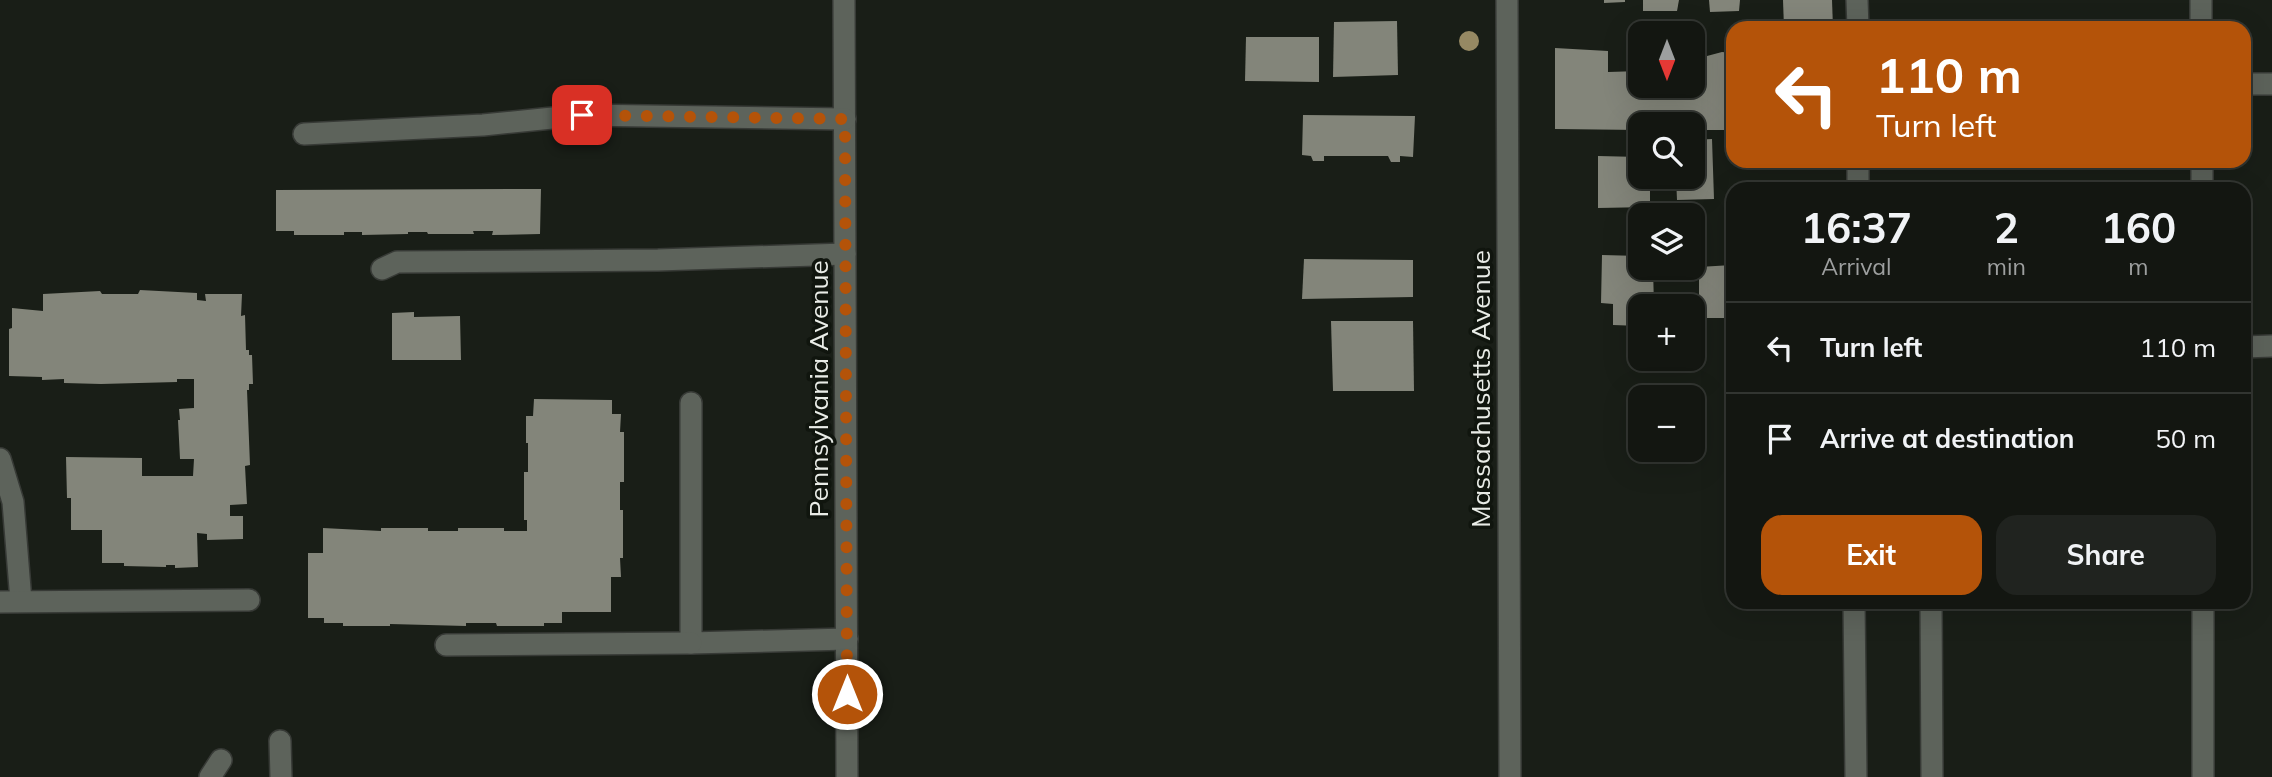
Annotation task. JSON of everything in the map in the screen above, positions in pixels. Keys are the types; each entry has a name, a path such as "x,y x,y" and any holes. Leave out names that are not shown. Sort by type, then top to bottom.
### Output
{"street":[{"name":"Pennsylvania Avenue","path":"844,0 847,777"},
{"name":"Massachusetts Avenue","path":"1507,0 1510,777"},
{"path":"1857,0 1858,21"},
{"path":"2201,0 2201,21"},
{"path":"2251,84 2272,83"},
{"path":"304,134 483,125 582,115 845,119"},
{"path":"382,269 397,262 658,260 845,254"},
{"path":"2251,347 2272,346"},
{"path":"691,403 691,643"},
{"path":"0,459 13,502 11,601 249,600"},
{"path":"1854,609 1856,777"},
{"path":"1931,609 1932,777"},
{"path":"2203,609 2203,777"},
{"path":"446,645 846,639"},
{"path":"280,741 281,777"}],"building":[{"path":"1604,0 1625,0 1625,2 1604,3"},
{"path":"1643,0 1679,0 1677,11 1643,11"},
{"path":"1709,0 1740,0 1739,11 1710,12"},
{"path":"1783,0 1832,0 1833,21 1784,21"},
{"path":"1397,21 1398,75 1333,77 1334,22"},
{"path":"1246,37 1319,37 1319,82 1245,81"},
{"path":"1555,48 1608,51 1608,72 1628,71 1628,98 1705,98 1705,57 1726,52 1726,130 1705,130 1705,112 1628,112 1628,130 1555,129"},
{"path":"1303,115 1415,116 1413,157 1400,156 1400,162 1391,162 1388,156 1324,156 1324,161 1313,161 1311,156 1302,155"},
{"path":"1705,139 1712,139 1714,199 1677,200 1677,189 1705,189"},
{"path":"1598,156 1628,157 1628,189 1650,189 1650,203 1628,203 1628,207 1598,208"},
{"path":"541,189 540,234 492,235 493,231 473,231 474,234 408,232 362,235 362,232 344,232 344,235 294,235 294,231 276,231 276,190"},
{"path":"1602,255 1628,256 1628,280 1653,280 1654,294 1628,294 1628,326 1613,325 1613,304 1601,303"},
{"path":"1304,259 1413,260 1413,297 1302,299"},
{"path":"1726,265 1726,318 1705,318 1705,294 1699,294 1699,280 1705,280 1705,267"},
{"path":"140,290 197,293 197,300 206,301 205,294 242,294 241,316 245,315 246,350 252,355 253,384 249,384 247,390 250,465 245,466 247,504 230,505 230,516 243,516 243,539 207,540 207,534 197,533 198,567 102,563 102,530 71,530 71,498 67,498 66,457 142,458 142,476 193,476 194,459 180,459 178,420 179,409 194,408 194,379 101,384 64,383 64,379 42,380 42,377 9,376 12,308 43,311 43,294 100,291 102,294 138,294"},
{"path":"414,312 414,317 460,316 461,360 392,360 392,313"},
{"path":"1331,321 1413,321 1414,391 1333,391"},
{"path":"534,399 612,400 612,414 621,414 620,432 624,432 624,482 620,482 623,558 620,558 621,577 611,577 611,612 562,612 562,623 544,623 544,626 466,623 466,626 343,626 343,623 324,623 324,618 308,618 308,553 323,553 323,528 381,531 381,528 428,528 428,531 458,531 458,528 504,528 504,531 527,531 527,520 524,520 524,472 528,472 526,416 533,416"}],"route":[{"path":"582,115 845,119 847,694"}]}
